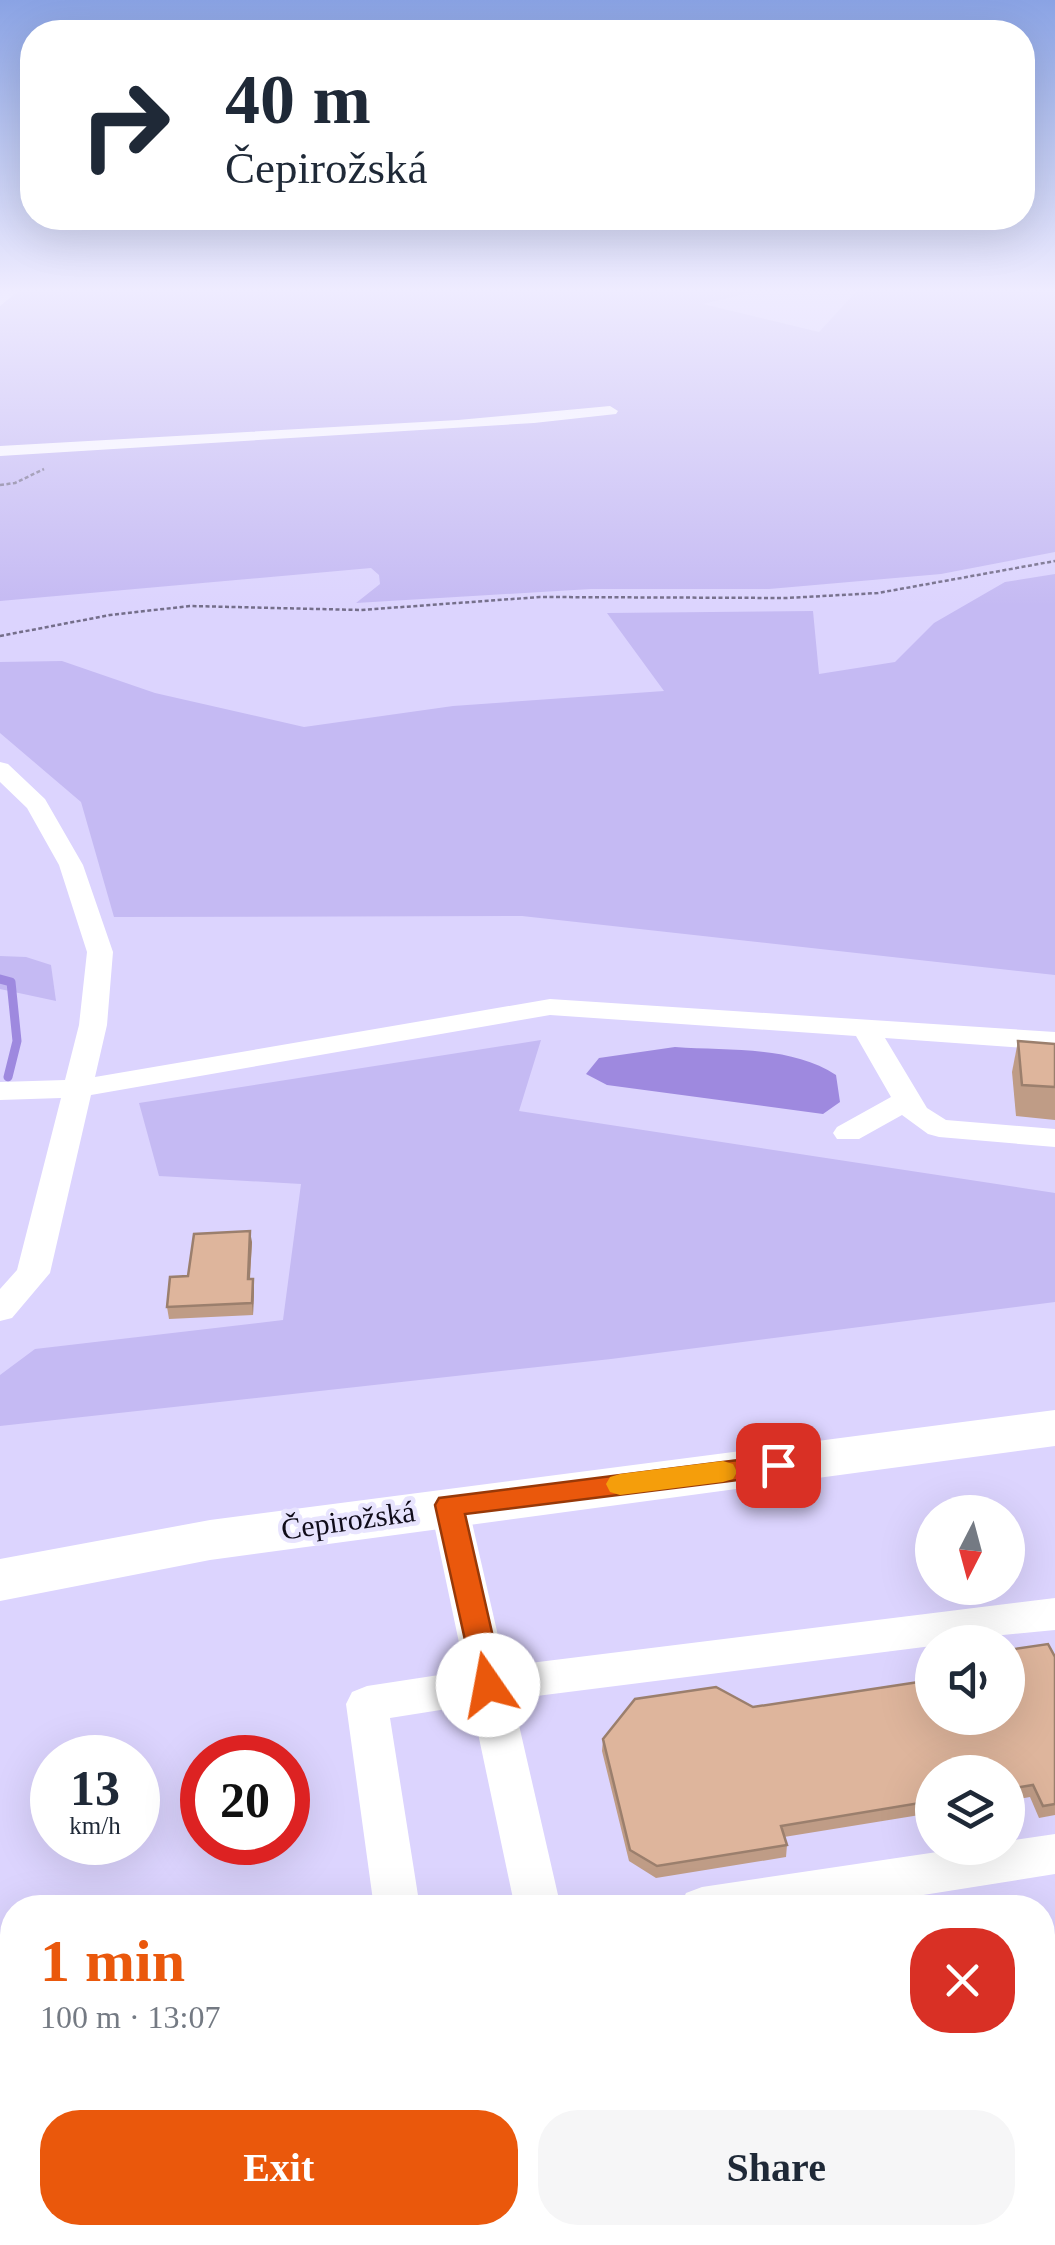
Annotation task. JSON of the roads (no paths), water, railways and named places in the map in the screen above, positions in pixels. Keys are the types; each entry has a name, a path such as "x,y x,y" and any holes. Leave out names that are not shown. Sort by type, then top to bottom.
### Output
{"main road":[{"name":"Čepirožská","path":"0,1580 210,1540 449,1505 1055,1428"}],"street":[{"path":"0,450 617,417 594,399"},
{"path":"0,769 37,804 62,850 100,952 93,1025 34,1273 0,1310"},
{"path":"0,1092 76,1090 550,1007 1055,1041"},
{"path":"865,1028 916,1114 939,1128 1055,1138"},
{"path":"848,1133 908,1100"},
{"path":"449,1505 535,1895"},
{"path":"396,1895 367,1704 488,1685 1055,1614"},
{"path":"787,1895 1055,1854"}],"waterway":[{"path":"0,979 11,982 17,1041 8,1077"}]}
